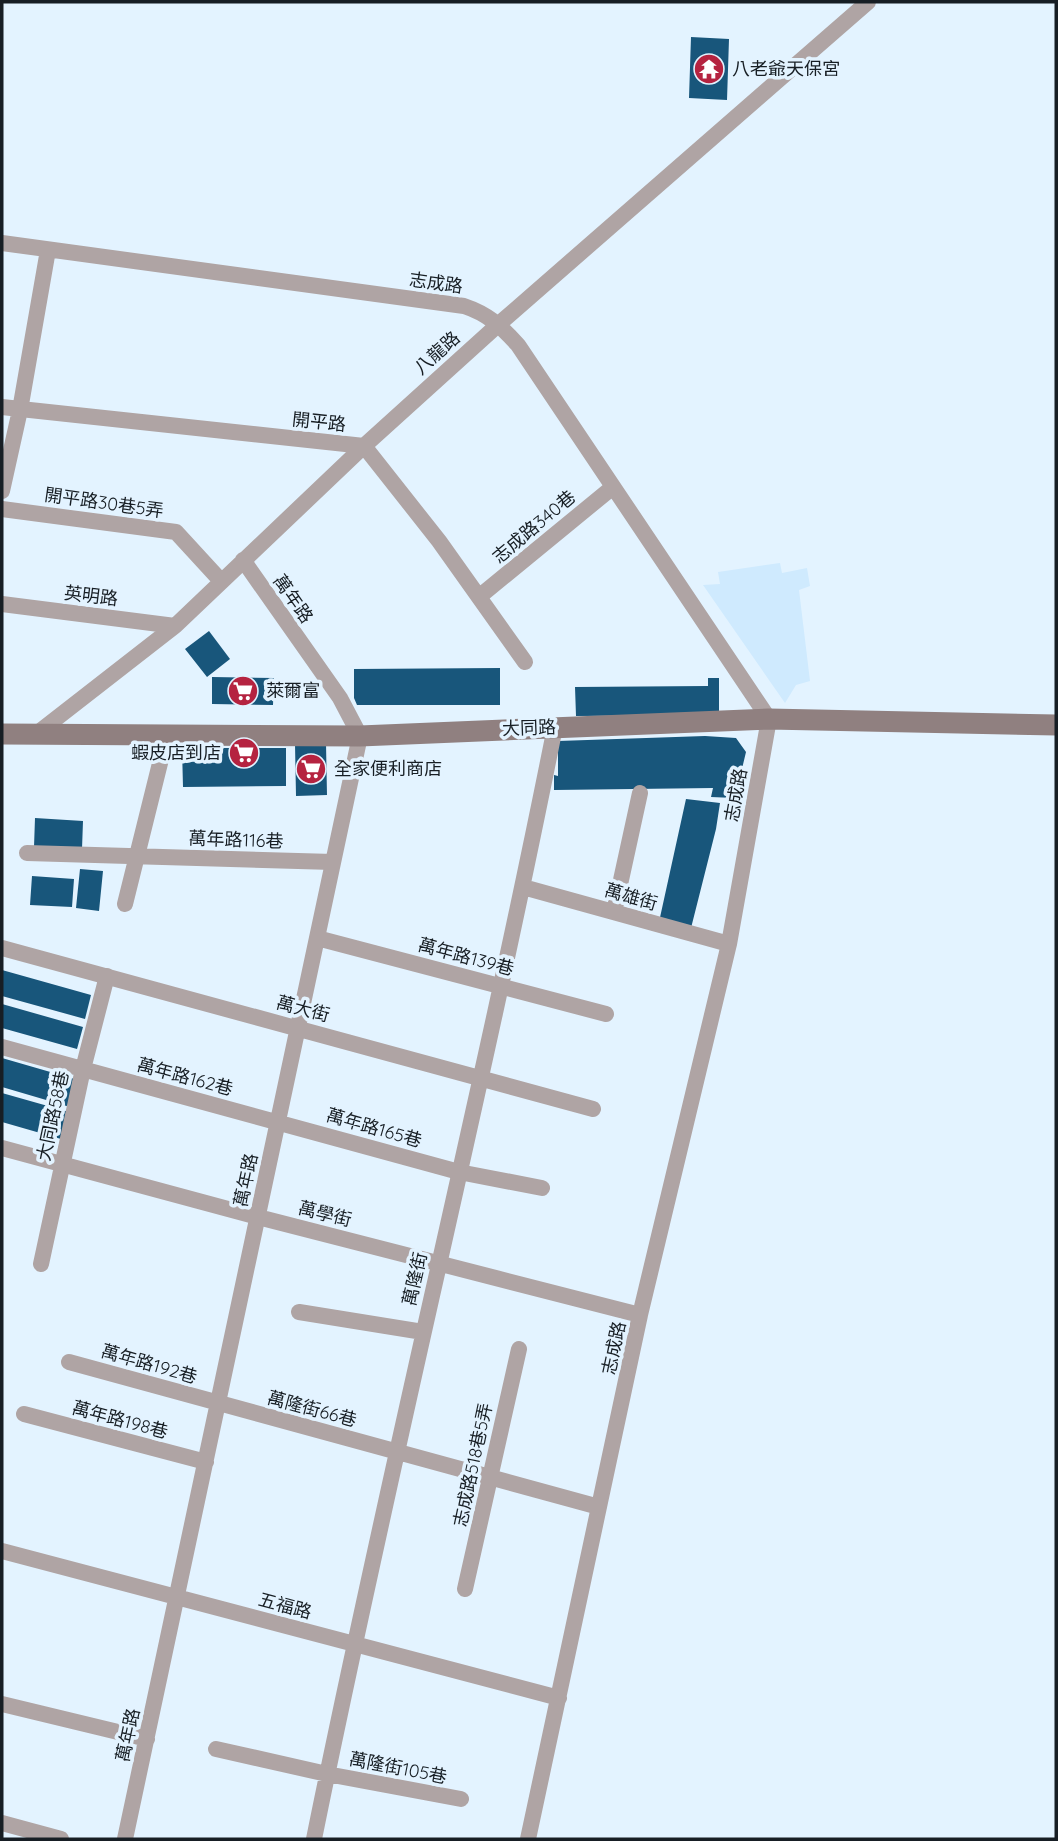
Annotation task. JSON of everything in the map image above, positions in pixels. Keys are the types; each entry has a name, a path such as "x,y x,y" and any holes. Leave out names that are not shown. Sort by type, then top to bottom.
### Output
{"main road":[{"name":"大同路","path":"2,734 360,736 769,719 1056,725"}],"street":[{"name":"八龍路","path":"35,735 174,626 499,323 868,2"},
{"name":"志成路","path":"2,243 464,306 482,312 499,323 518,345 769,719 729,944 640,1315 528,1839"},
{"path":"2,491 20,410 48,250"},
{"name":"開平路","path":"2,407 364,446 480,596 525,662"},
{"name":"志成路340巷","path":"480,596 613,486"},
{"name":"開平路30巷5弄","path":"2,509 176,532 221,581"},
{"name":"萬年路","path":"125,1839 360,736 340,698 243,560"},
{"name":"英明路","path":"2,604 174,626"},
{"name":"萬隆街","path":"314,1839 353,1644 523,887 555,727"},
{"path":"125,904 167,735"},
{"path":"614,912 640,793"},
{"name":"萬年路116巷","path":"27,853 333,862"},
{"name":"萬雄街","path":"523,887 729,944"},
{"name":"萬年路139巷","path":"317,938 606,1014"},
{"name":"萬大街","path":"2,948 593,1109"},
{"name":"大同路58巷","path":"41,1264 83,1069 107,976"},
{"name":"萬年路162巷","path":"2,1047 278,1121"},
{"name":"萬年路165巷","path":"278,1121 459,1172 542,1188"},
{"name":"萬學街","path":"2,1148 257,1217 640,1315"},
{"path":"299,1312 423,1332"},
{"name":"志成路518巷5弄","path":"466,1589 519,1349"},
{"name":"萬年路192巷","path":"69,1362 218,1403"},
{"name":"萬隆街66巷","path":"218,1403 599,1507"},
{"name":"萬年路198巷","path":"24,1414 206,1462"},
{"name":"五福路","path":"2,1551 559,1698"},
{"path":"2,1704 147,1739"},
{"name":"萬隆街105巷","path":"216,1749 327,1774 461,1799"},
{"path":"2,1823 61,1839"}],"shaded area":[{"path":"780,563 782,573 807,568 810,586 799,590 810,681 796,685 785,703 703,585 720,584 718,572"}],"building":[{"name":"八老爺天保宮","path":"691,37 729,39 727,100 689,98"},
{"path":"209,631 230,659 207,677 185,649"},
{"path":"500,668 500,705 357,705 354,698 354,669"},
{"name":"萊爾富","path":"212,677 274,678 273,705 212,704"},
{"path":"708,678 719,678 719,715 576,716 575,687 708,686"},
{"path":"705,736 736,738 746,752 735,798 711,797 713,788 554,790 554,775 558,776 558,741"},
{"name":"全家便利商店","path":"326,743 327,795 296,796 295,744"},
{"path":"182,748 286,748 286,786 183,787"},
{"path":"686,799 720,803 690,932 659,922"},
{"path":"35,818 83,821 82,849 34,847"},
{"path":"80,869 103,871 99,911 76,908"},
{"path":"32,876 74,879 72,907 30,905"},
{"path":"2,970 91,995 85,1019 2,996"},
{"path":"2,1004 83,1027 77,1049 2,1028"},
{"path":"2,1058 78,1080 70,1107 2,1087"},
{"path":"2,1093 69,1112 61,1139 2,1122"}],"place":[{"name":"八老爺天保宮","path":"709,69"},
{"name":"萊爾富","path":"243,691"},
{"name":"蝦皮店到店","path":"244,753"},
{"name":"全家便利商店","path":"311,769"}]}
